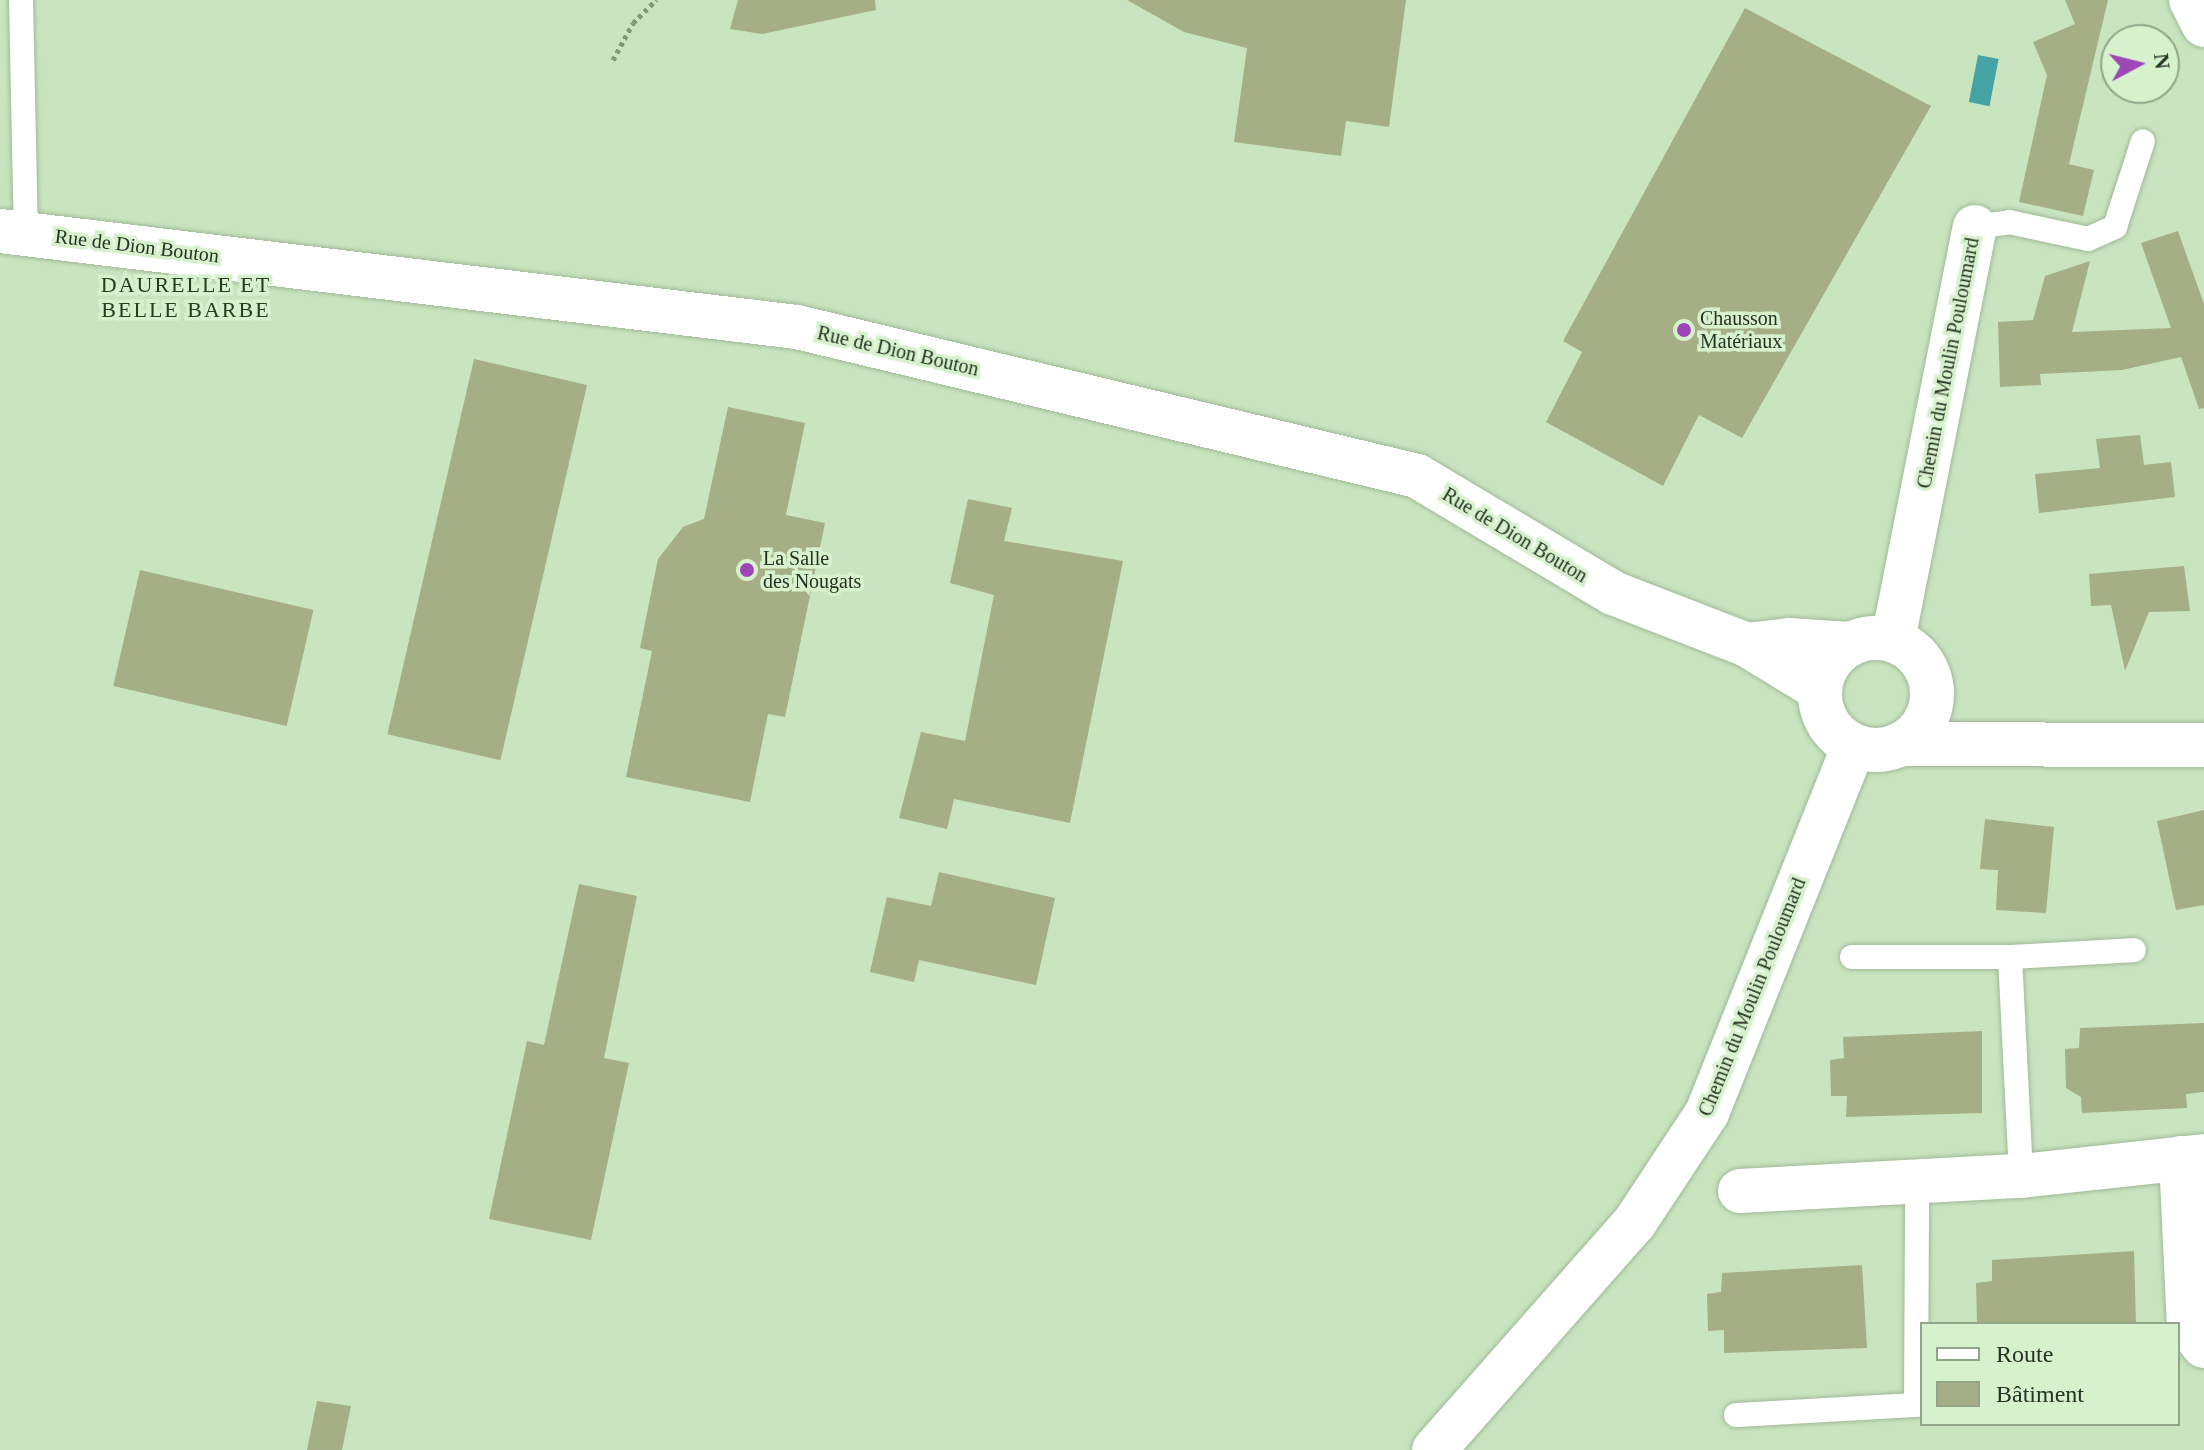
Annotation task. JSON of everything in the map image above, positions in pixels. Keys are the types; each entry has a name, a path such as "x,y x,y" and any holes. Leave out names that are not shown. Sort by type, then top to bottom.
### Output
{"street":[{"path":"2191,0 2204,25"},
{"name":"Chemin du Moulin Pouloumard","path":"1893,640 1975,227"},
{"name":"Rue de Dion Bouton","path":"13,232 797,327 1417,476 1613,593 1747,645 1819,689"},
{"name":"Rue de Dion Bouton","path":"1747,645 1789,640 1850,644"},
{"path":"1901,744 1919,730 1930,708 1929,674 1908,647 1893,640 1850,644 1832,658 1819,689 1827,723 1854,746 1877,750 1901,744 2059,747 2204,745"},
{"path":"1930,708 2059,747"},
{"name":"Chemin du Moulin Pouloumard","path":"1434,1450 1635,1222 1707,1113 1854,746"},
{"path":"1740,1191 2021,1176 2192,1157 2189,1327 2204,1346"}],"lane":[{"path":"13,232 21,0"},
{"path":"1975,227 2009,222 2088,239 2115,227 2143,141"},
{"path":"1852,957 2010,957 2134,950"},
{"path":"2010,957 2021,1176"},
{"path":"1736,1415 1919,1405 1917,1181"}],"path":[{"path":"613,60 633,23 656,0"}],"water":[{"path":"1978,55 1999,59 1989,106 1969,102"}],"building":[{"path":"738,0 875,0 876,10 762,34 730,29"},
{"path":"1127,0 1406,0 1389,127 1346,121 1341,156 1234,142 1247,48 1184,32"},
{"path":"2065,0 2108,0 2069,164 2094,170 2083,216 2019,202 2047,75 2033,42 2075,24"},
{"path":"1745,8 1931,106 1742,438 1699,415 1663,486 1546,422 1582,352 1563,341"},
{"path":"2178,231 2204,304 2204,408 2199,409 2181,357 2122,370 2040,374 2041,385 2000,387 1998,322 2033,320 2045,276 2090,261 2072,332 2171,328 2141,243"},
{"path":"474,359 587,385 500,760 387,734"},
{"path":"728,407 805,423 786,515 825,523 785,717 768,714 750,802 626,777 652,651 640,648 658,559 683,527 704,519"},
{"path":"2140,435 2144,465 2171,462 2175,497 2039,513 2035,474 2100,468 2096,439"},
{"path":"968,499 1012,508 1004,541 1123,561 1070,823 954,799 947,829 899,818 921,732 965,741 994,595 950,583"},
{"path":"2184,566 2190,611 2149,612 2125,671 2111,605 2091,606 2089,574"},
{"path":"140,570 313,610 287,726 113,686"},
{"path":"2204,810 2204,905 2176,910 2157,821"},
{"path":"1985,819 2054,827 2046,913 1996,910 1998,870 1980,869"},
{"path":"939,872 1055,898 1036,985 919,960 914,982 870,972 887,897 931,906"},
{"path":"579,884 637,896 604,1058 629,1063 591,1240 489,1219 527,1041 544,1045"},
{"path":"2204,1023 2204,1092 2186,1094 2187,1108 2082,1113 2081,1097 2066,1088 2065,1049 2079,1048 2080,1028"},
{"path":"1982,1031 1982,1113 1846,1117 1847,1096 1831,1096 1830,1060 1844,1058 1843,1037"},
{"path":"2134,1251 2136,1322 1977,1322 1976,1283 1992,1281 1992,1260"},
{"path":"1862,1265 1867,1348 1724,1353 1724,1330 1708,1331 1707,1294 1721,1292 1722,1273"},
{"path":"317,1401 351,1406 342,1450 307,1450"}],"place":[{"name":"Chausson Matériaux","path":"1684,330"},
{"name":"La Salle des Nougats","path":"747,570"}],"district":[{"name":"DAURELLE ET BELLE BARBE","path":"186,296"}]}
